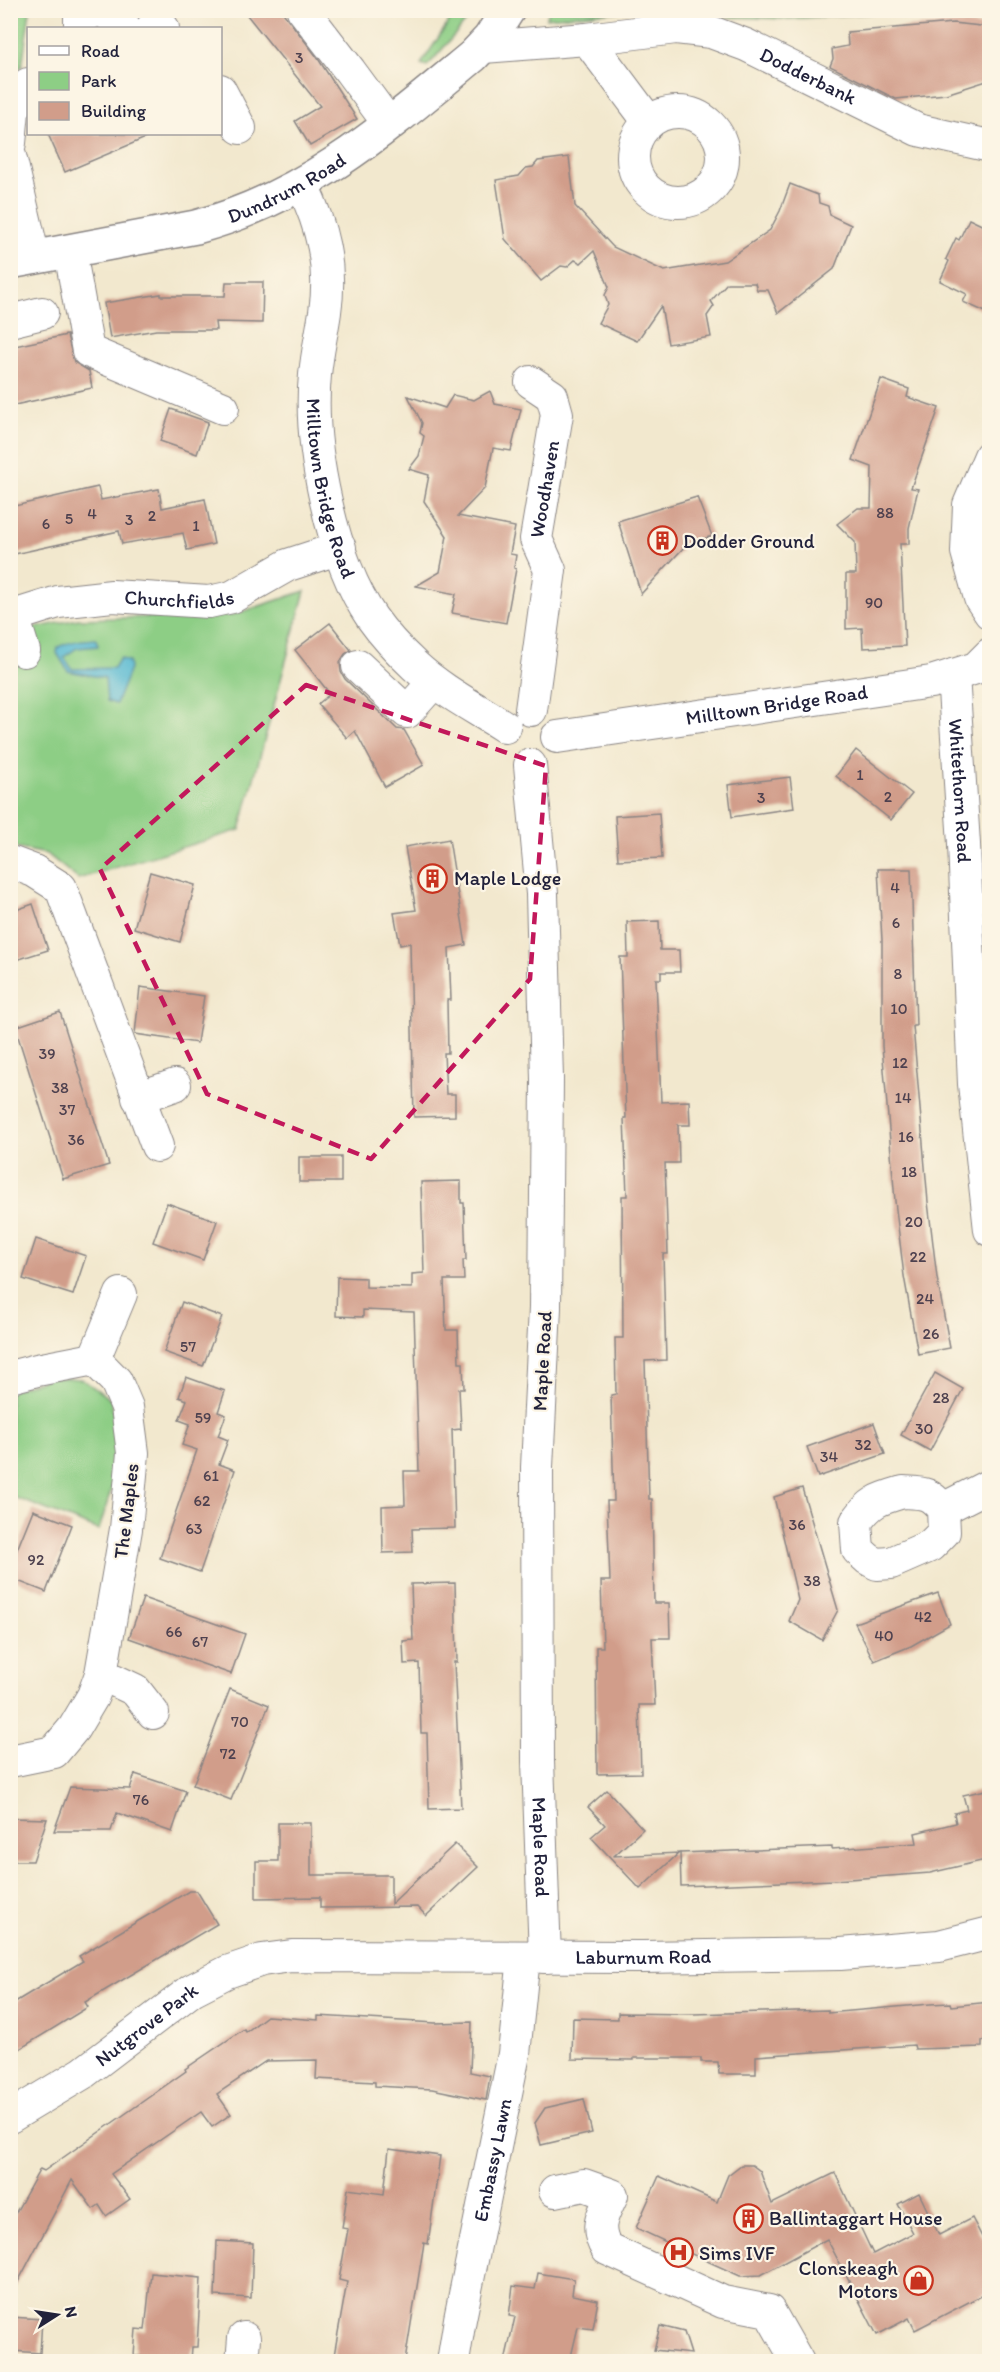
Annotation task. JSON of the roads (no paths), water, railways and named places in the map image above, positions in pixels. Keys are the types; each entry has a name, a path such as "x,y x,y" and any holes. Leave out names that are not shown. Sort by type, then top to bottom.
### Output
{"main road":[{"name":"Dundrum Road","path":"22,260 224,220 302,185 346,156 388,124 483,47 508,10"}],"street":[{"path":"80,27 80,17 98,10"},
{"path":"103,10 124,27"},
{"path":"303,10 351,71 388,124"},
{"name":"Dodderbank","path":"483,47 587,39 676,28 711,32 728,37 918,130 990,146"},
{"path":"587,39 649,122"},
{"path":"10,143 13,111 27,86"},
{"path":"222,94 240,128"},
{"path":"10,156 22,260"},
{"name":"Milltown Bridge Road","path":"302,185 317,217 324,247 327,278 325,310 315,377 315,420 319,464 340,548 355,588 372,618 415,666 434,682 505,727"},
{"path":"70,251 88,351 223,408"},
{"path":"10,321 42,313"},
{"name":"Woodhaven","path":"531,382 552,396 557,414 536,539 550,570 531,710"},
{"path":"990,456 969,505 967,552 980,598 990,613"},
{"name":"Churchfields","path":"12,616 58,602 112,597 209,602 232,597 288,565 340,548"},
{"path":"12,616 24,651"},
{"name":"Milltown Bridge Road","path":"557,737 931,682 976,668 990,654"},
{"path":"358,666 406,712 434,682"},
{"name":"Whitethorn Road","path":"954,675 974,1083 990,1230"},
{"path":"531,710 546,716 556,729 556,746 546,760 530,765 513,760 503,745 505,727 515,715 531,710"},
{"name":"Maple Road","path":"530,765 542,894 547,1079 545,1299 537,1467 538,1761 534,1957"},
{"path":"10,862 34,871 61,888 157,1146"},
{"path":"138,1098 175,1085"},
{"path":"10,1377 94,1359 121,1294"},
{"name":"The Maples","path":"10,1761 54,1752 74,1728 93,1696 101,1674 126,1529 133,1453 127,1407 116,1381 94,1359"},
{"path":"943,1509 990,1485"},
{"path":"101,1674 135,1690 153,1713"},
{"name":"Laburnum Road","path":"292,1956 534,1957 840,1954 939,1946 990,1933"},
{"name":"Nutgrove Park","path":"10,2117 83,2073 192,1990 227,1972 262,1960 292,1956"},
{"name":"Embassy Lawn","path":"453,2361 534,1957"},
{"path":"555,2191 584,2185 612,2195 600,2221 600,2238 607,2249 723,2302 769,2311 798,2361"}],"water":[{"path":"96,639 98,646 77,648 64,657 72,669 114,668 120,658 129,662 130,669 116,704 107,701 105,678 68,671 57,653 58,647 63,645"}],"place":[{"name":"Dodder Ground","path":"662,541"},
{"name":"Maple Lodge","path":"433,878"},
{"name":"Ballintaggart House","path":"748,2218"},
{"name":"Sims IVF","path":"678,2253"},
{"name":"Clonskeagh Motors","path":"919,2280"}]}
